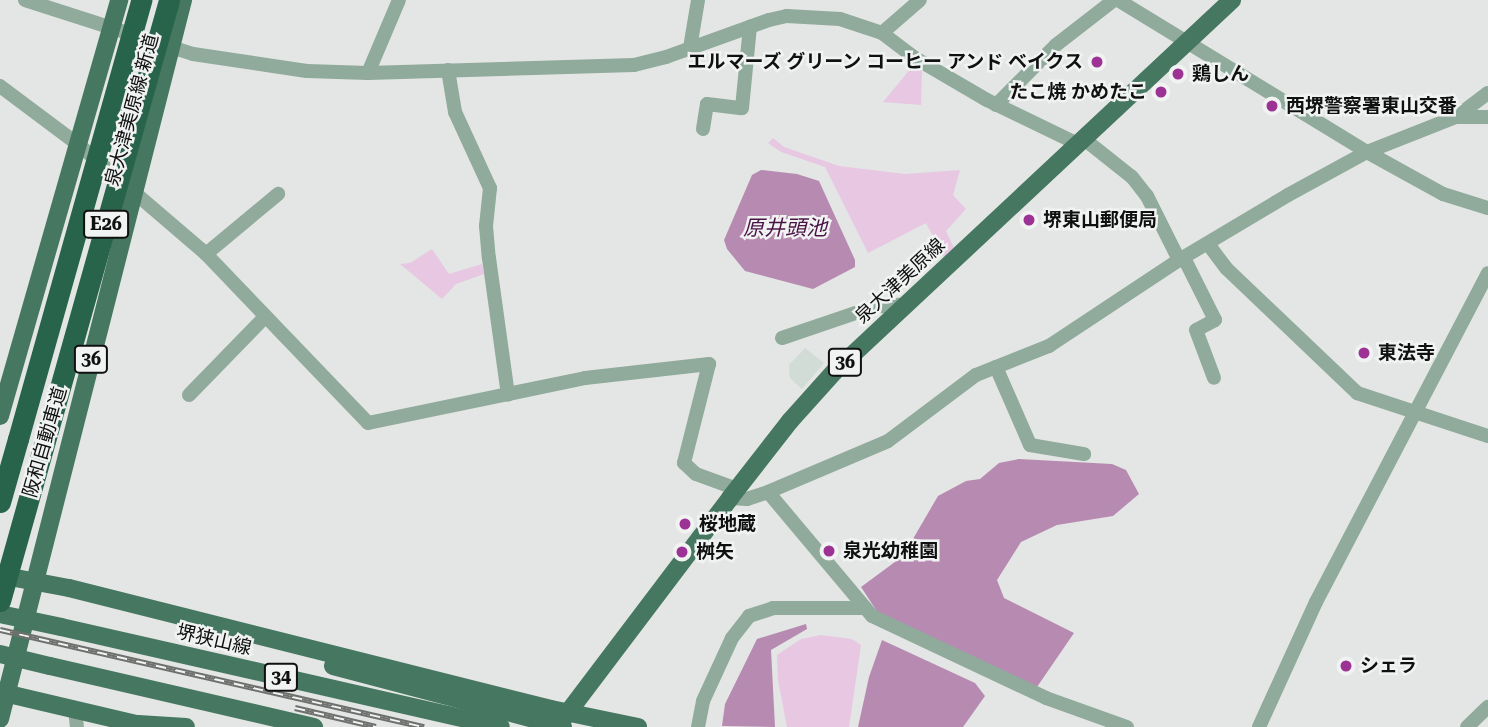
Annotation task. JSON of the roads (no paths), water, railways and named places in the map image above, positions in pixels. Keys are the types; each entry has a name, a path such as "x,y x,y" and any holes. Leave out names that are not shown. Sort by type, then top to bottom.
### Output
{"highway":[{"name":"阪和自動車道","path":"0,502 141,0"},
{"name":"阪和自動車道","path":"0,601 169,0"}],"main road":[{"path":"0,416 119,0"},
{"name":"泉大津美原線 新道","path":"0,719 4,692 35,583 132,191 183,0"},
{"name":"泉大津美原線","path":"557,727 567,719 733,493 790,421 834,372 1232,0"},
{"path":"0,575 69,588 567,719 638,727"},
{"path":"69,588 107,607 538,720 567,719"},
{"name":"堺狭山線","path":"0,614 501,727"},
{"name":"34","path":"0,654 314,727"},
{"path":"4,692 76,718 143,726 186,727"}],"street":[{"path":"25,0 170,48 307,71 368,74 634,65 787,16 840,19 882,33 915,58 996,105 1081,142 1140,186 1215,320 1196,330 1214,378"},
{"path":"368,74 398,0"},
{"path":"690,48 698,0"},
{"path":"882,33 920,0"},
{"path":"996,105 1056,45 1116,0 1367,152 1443,194 1488,208"},
{"path":"704,129 707,104 742,108 750,26"},
{"path":"448,70 455,112 490,188 486,226 508,395"},
{"path":"0,86 79,145 206,254 368,423 585,378 709,364 684,463 696,474 747,499 888,441 976,375 1049,346 1182,259 1288,195 1367,152 1455,117 1488,93"},
{"path":"1455,117 1488,117"},
{"path":"206,254 278,194"},
{"path":"1208,244 1227,269 1357,393 1488,436"},
{"path":"1259,727 1316,602 1488,273"},
{"path":"782,338 873,307 906,304"},
{"path":"189,395 264,317"},
{"path":"996,367 1030,445 1084,454"},
{"path":"768,492 865,608 884,624 1045,698 1127,727"},
{"path":"698,727 704,701 732,638 749,616 773,608 865,608"},
{"path":"1467,727 1488,707"}],"water":[{"name":"原井頭池","path":"761,170 797,174 819,181 855,260 855,267 813,289 745,271 727,249 724,240 752,175"},
{"path":"1019,459 1112,464 1126,470 1139,494 1113,516 1057,525 1021,542 997,580 1004,598 1074,633 1037,687 878,613 861,587 903,556 938,496 966,481 980,479 999,463"},
{"path":"806,624 807,629 771,650 775,727 722,726 725,704 757,639"},
{"path":"882,640 975,683 985,696 963,727 858,727 869,677"}],"railway":[{"path":"0,630 424,727"},
{"path":"295,708 376,727"}],"place":[{"name":"エルマーズ グリーン コーヒー アンド ベイクス","path":"1097,62"},
{"name":"鶏しん","path":"1178,74"},
{"name":"たこ焼 かめたこ","path":"1161,92"},
{"name":"西堺警察署東山交番","path":"1272,106"},
{"name":"堺東山郵便局","path":"1029,220"},
{"name":"東法寺","path":"1364,353"},
{"name":"桜地蔵","path":"685,524"},
{"name":"泉光幼稚園","path":"829,551"},
{"name":"桝矢","path":"682,552"},
{"name":"シェラ","path":"1346,666"}]}
